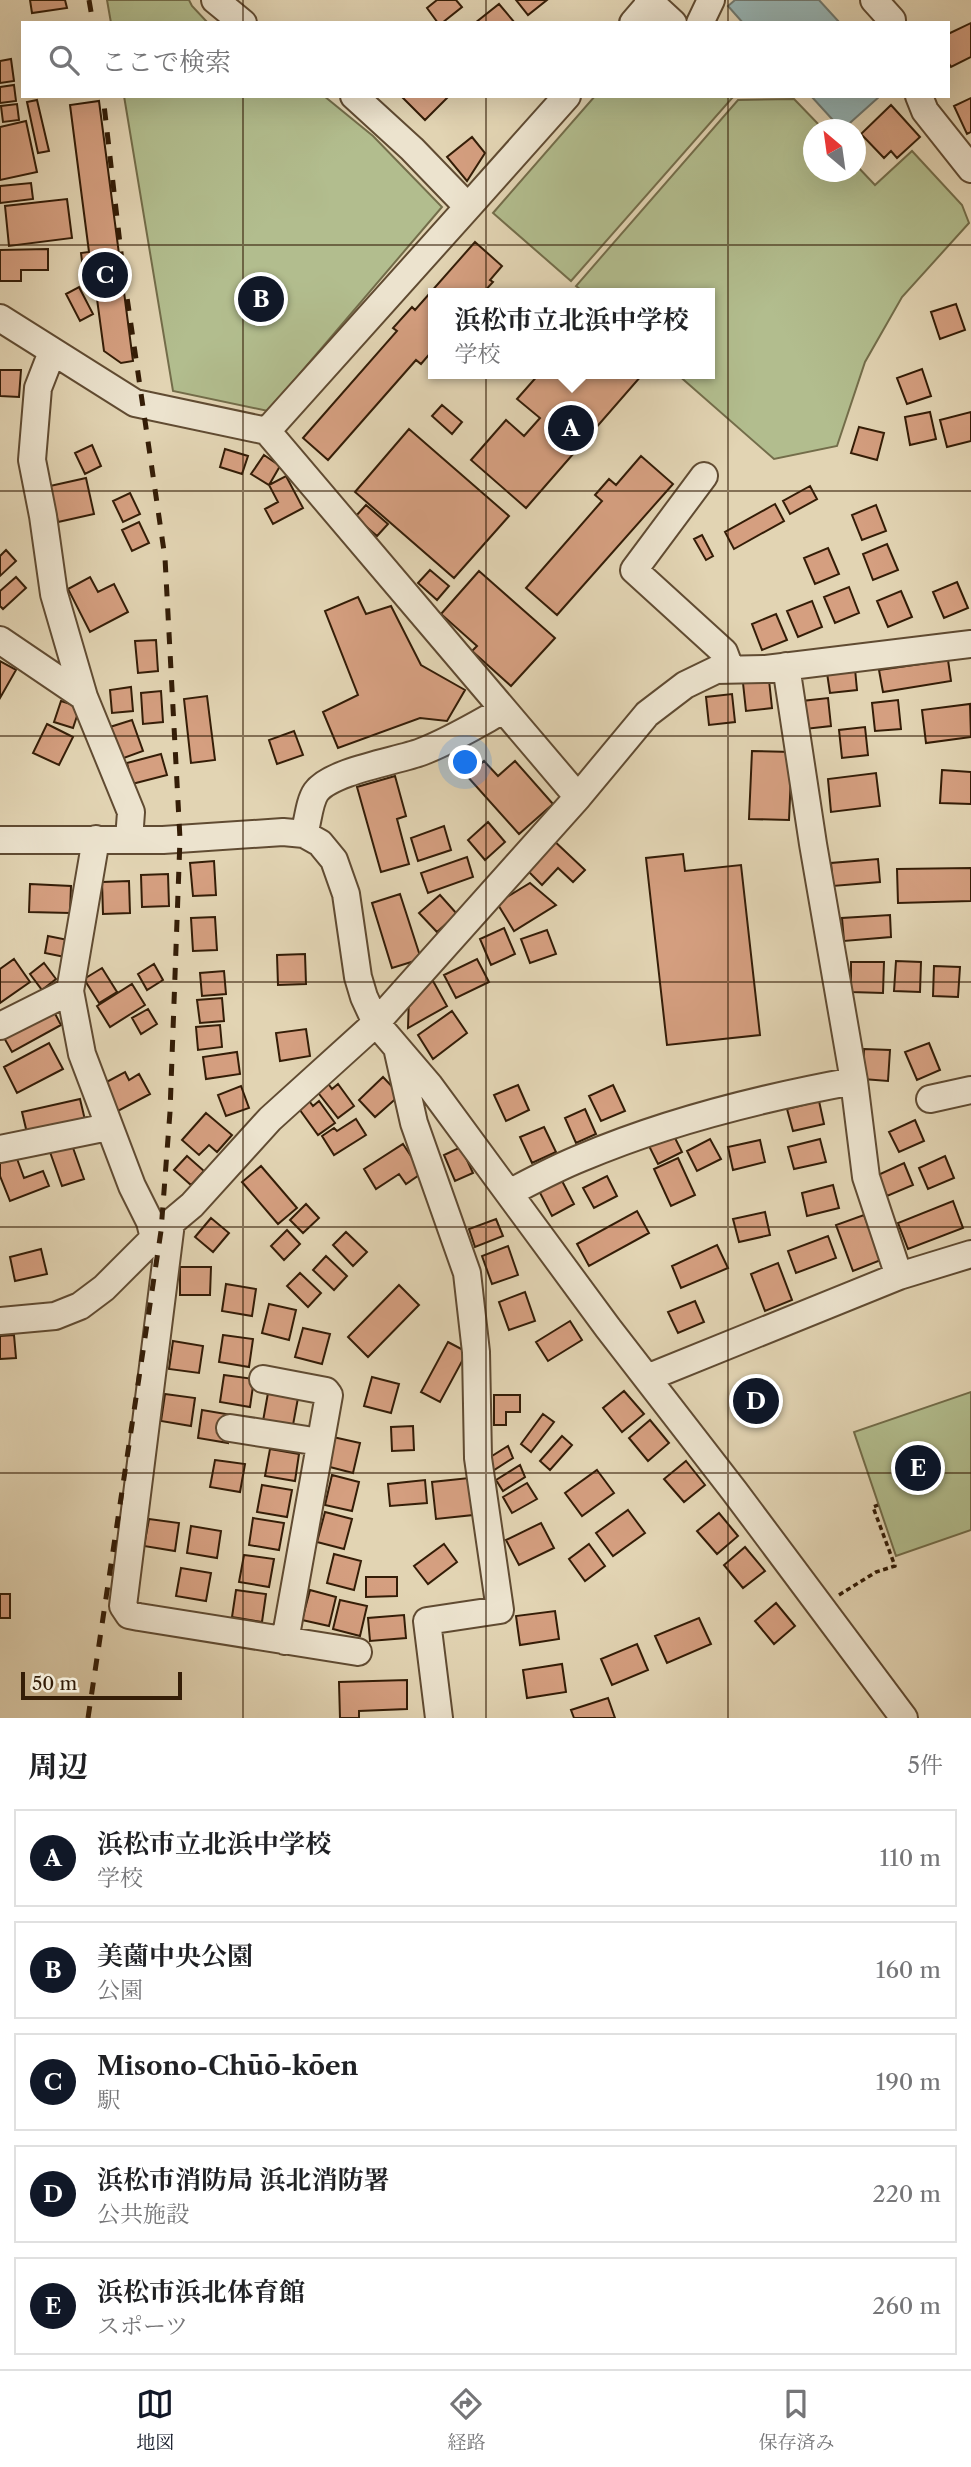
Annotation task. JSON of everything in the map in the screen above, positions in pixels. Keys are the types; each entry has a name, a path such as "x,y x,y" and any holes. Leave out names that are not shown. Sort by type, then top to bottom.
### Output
{"street":[{"path":"215,0 241,21"},
{"path":"701,21 711,0"},
{"path":"874,0 890,14"},
{"path":"635,21 650,1 671,21"},
{"path":"356,98 412,149 468,207"},
{"path":"267,431 565,98"},
{"path":"920,98 925,111 969,161"},
{"path":"0,318 135,403 267,431 578,797"},
{"path":"52,352 38,388 32,460 54,594 84,697 131,812 129,840"},
{"path":"704,476 634,570 724,652 730,668"},
{"path":"0,640 84,697"},
{"path":"0,1321 34,1320 71,1311 104,1288 162,1230 192,1205 271,1119 376,1023 578,797 647,713 685,685 716,670 730,668 786,666 971,645"},
{"path":"786,666 813,844 854,1081 866,1177 899,1276"},
{"path":"304,834 316,793 331,780 419,752 460,734 503,710"},
{"path":"0,840 163,840 283,832 304,834 320,843 334,860 346,894 358,977 376,1023 429,1085 904,1718"},
{"path":"96,839 70,991 82,1054 108,1127 150,1222 162,1230"},
{"path":"0,1026 70,991"},
{"path":"396,1046 414,1123 467,1273 476,1352 478,1458 500,1610 427,1621 439,1718"},
{"path":"509,1193 579,1158 647,1132 779,1094 854,1081"},
{"path":"930,1099 971,1090"},
{"path":"0,1149 108,1127"},
{"path":"162,1230 123,1606 129,1615 139,1617 358,1652"},
{"path":"647,1378 899,1276 971,1254"},
{"path":"263,1379 327,1391 329,1403 285,1641"},
{"path":"230,1428 320,1442"}],"path":[{"path":"820,1607 876,1572 895,1566 873,1507 878,1504"}],"green space":[{"path":"107,0 189,0 206,21 111,21"},
{"path":"124,98 326,98 373,136 442,207 268,411 173,391"},
{"path":"593,98 732,98 571,281 493,213"},
{"path":"794,99 813,119 803,119 803,182 866,182 866,176 875,185 912,151 962,205 969,223 902,297 865,362 837,446 774,459 683,379 715,379 715,288 576,286 738,100"},
{"path":"971,1392 971,1530 896,1556 854,1432"}],"water":[{"path":"735,0 819,0 838,21 741,21 728,6"},
{"path":"813,98 878,98 854,119 832,119"}],"building":[{"path":"30,0 65,0 67,8 32,13"},
{"path":"437,0 456,0 462,7 444,21 437,21 427,8"},
{"path":"516,0 547,0 528,15"},
{"path":"499,4 513,21 478,21"},
{"path":"971,23 971,57 951,67 950,65 950,33"},
{"path":"11,59 14,81 0,83 0,61"},
{"path":"14,85 16,101 0,103 0,87"},
{"path":"403,98 447,98 425,120"},
{"path":"971,98 971,132 967,134 954,106"},
{"path":"37,100 49,151 38,153 27,102"},
{"path":"99,101 133,361 121,363 104,351 95,284 85,285 81,253 89,252 70,105"},
{"path":"17,104 19,120 3,122 1,106"},
{"path":"891,105 920,137 897,158 891,151 884,158 866,139 866,129"},
{"path":"26,121 37,172 0,180 0,127"},
{"path":"472,137 485,153 467,181 447,157"},
{"path":"31,183 33,199 0,203 0,186"},
{"path":"67,199 72,238 9,246 5,206"},
{"path":"475,242 502,266 490,280 493,282 488,288 434,288"},
{"path":"48,249 48,270 21,270 21,281 0,281 0,250"},
{"path":"79,287 93,314 80,321 66,294"},
{"path":"428,295 428,356 421,364 416,360 328,460 303,438 397,331 393,328 412,307 415,310"},
{"path":"956,304 965,330 940,339 931,312"},
{"path":"922,369 931,396 907,404 897,378"},
{"path":"0,370 21,370 19,397 0,396"},
{"path":"535,379 639,379 526,508 471,460 506,420 524,436 540,418 517,399"},
{"path":"442,405 462,422 452,434 432,416"},
{"path":"930,412 936,439 910,445 905,417"},
{"path":"971,412 971,441 947,447 940,420"},
{"path":"859,427 884,433 877,460 851,453"},
{"path":"409,429 509,516 454,578 355,492"},
{"path":"92,445 101,466 85,474 75,453"},
{"path":"225,449 248,456 242,474 220,467"},
{"path":"264,455 280,466 269,485 251,474"},
{"path":"641,456 673,484 557,615 526,588 602,501 595,495 609,479 616,485"},
{"path":"286,476 303,508 273,524 265,509 278,502 269,485"},
{"path":"86,478 94,514 58,522 50,486"},
{"path":"810,486 817,499 790,514 783,501"},
{"path":"130,493 140,514 123,522 113,501"},
{"path":"775,504 784,521 734,549 725,532"},
{"path":"366,505 388,524 377,536 355,517"},
{"path":"876,505 886,531 862,540 852,515"},
{"path":"139,522 149,543 132,551 122,530"},
{"path":"702,535 713,556 706,560 694,539"},
{"path":"887,544 898,570 873,580 863,554"},
{"path":"828,548 839,574 815,584 804,558"},
{"path":"6,550 16,561 0,576 0,556"},
{"path":"430,570 449,586 437,600 418,583"},
{"path":"479,571 555,638 511,686 472,651 477,646 441,614"},
{"path":"16,577 26,588 3,609 0,606 0,591"},
{"path":"90,577 98,592 114,584 128,612 90,632 68,589"},
{"path":"957,582 968,608 944,618 933,592"},
{"path":"849,587 859,613 835,623 824,597"},
{"path":"901,591 912,617 888,627 877,601"},
{"path":"358,597 366,614 391,606 421,665 465,690 447,721 420,718 338,748 323,712 358,695 325,611"},
{"path":"812,601 822,627 798,637 787,611"},
{"path":"776,614 787,640 762,650 752,624"},
{"path":"156,640 158,671 138,673 135,641"},
{"path":"948,660 951,681 883,692 879,670"},
{"path":"0,661 16,670 0,698"},
{"path":"855,669 857,690 830,693 827,673"},
{"path":"769,680 772,708 746,711 743,683"},
{"path":"131,687 133,711 112,713 110,690"},
{"path":"161,691 163,722 143,724 141,693"},
{"path":"732,694 735,722 709,725 706,697"},
{"path":"207,696 215,760 191,763 184,699"},
{"path":"828,698 831,726 805,729 802,701"},
{"path":"898,700 901,729 875,731 872,703"},
{"path":"61,701 80,707 73,728 54,722"},
{"path":"970,704 971,737 926,743 922,710"},
{"path":"132,720 143,751 121,759 110,727"},
{"path":"47,724 73,737 59,765 33,753"},
{"path":"865,727 868,755 842,758 839,730"},
{"path":"294,731 303,755 277,764 269,740"},
{"path":"752,751 792,752 789,820 749,819"},
{"path":"161,754 167,775 132,784 127,763"},
{"path":"484,761 498,776 515,761 553,804 519,834 467,776"},
{"path":"942,770 971,772 971,804 940,803"},
{"path":"876,773 880,806 831,812 828,779"},
{"path":"395,776 406,816 397,819 409,864 381,872 357,787"},
{"path":"488,822 505,842 485,860 468,840"},
{"path":"444,826 451,850 418,861 411,838"},
{"path":"550,837 585,870 573,882 558,868 542,885 523,866"},
{"path":"683,854 685,871 741,865 760,1035 667,1045 646,858"},
{"path":"467,857 473,877 428,893 421,873"},
{"path":"878,859 880,882 833,886 831,863"},
{"path":"214,861 216,895 193,896 190,863"},
{"path":"971,868 971,901 898,903 897,869"},
{"path":"168,874 169,906 142,907 141,875"},
{"path":"129,881 130,913 103,914 102,882"},
{"path":"530,883 556,905 514,931 497,903"},
{"path":"30,884 71,886 70,913 29,912"},
{"path":"400,894 421,959 392,968 372,903"},
{"path":"440,895 457,914 437,932 419,913"},
{"path":"890,915 891,937 844,941 842,918"},
{"path":"215,917 217,950 193,951 191,918"},
{"path":"504,928 515,954 491,965 480,939"},
{"path":"547,930 556,954 530,963 521,939"},
{"path":"48,936 68,940 65,957 45,953"},
{"path":"305,954 306,984 278,985 277,955"},
{"path":"14,959 30,982 0,1003 0,969"},
{"path":"477,959 489,982 456,998 444,975"},
{"path":"896,961 921,962 920,992 894,991"},
{"path":"851,962 884,962 883,993 851,992"},
{"path":"44,963 56,979 42,990 30,974"},
{"path":"154,964 163,980 147,990 138,974"},
{"path":"934,966 960,967 958,997 933,996"},
{"path":"102,968 117,992 99,1003 84,979"},
{"path":"224,971 226,994 202,996 200,973"},
{"path":"433,981 447,1006 408,1028 409,995"},
{"path":"132,984 145,1005 110,1027 97,1006"},
{"path":"222,998 224,1021 200,1023 197,1000"},
{"path":"52,1008 61,1025 12,1052 3,1036"},
{"path":"148,1009 157,1024 141,1034 132,1018"},
{"path":"452,1011 467,1033 433,1059 418,1035"},
{"path":"220,1025 222,1047 198,1050 196,1027"},
{"path":"306,1029 310,1056 280,1061 276,1033"},
{"path":"49,1043 63,1069 17,1093 4,1067"},
{"path":"929,1043 940,1070 917,1080 905,1052"},
{"path":"864,1049 890,1050 888,1081 863,1079"},
{"path":"237,1052 240,1074 206,1079 203,1057"},
{"path":"125,1072 129,1080 139,1074 150,1094 116,1112 101,1085"},
{"path":"383,1077 400,1095 375,1117 359,1100"},
{"path":"327,1082 332,1089 338,1084 354,1106 338,1118 316,1090"},
{"path":"518,1085 529,1110 506,1121 494,1095"},
{"path":"613,1085 625,1111 601,1121 589,1096"},
{"path":"241,1086 249,1108 226,1116 218,1095"},
{"path":"307,1098 313,1106 319,1101 335,1123 318,1135 297,1106"},
{"path":"80,1099 85,1120 27,1133 22,1112"},
{"path":"819,1101 824,1124 793,1131 787,1109"},
{"path":"585,1109 596,1134 576,1143 565,1118"},
{"path":"206,1113 232,1135 217,1152 209,1145 199,1155 182,1140"},
{"path":"356,1119 366,1135 334,1155 322,1136 334,1128 337,1131"},
{"path":"915,1120 924,1141 899,1152 889,1132"},
{"path":"544,1127 556,1152 532,1163 520,1137"},
{"path":"672,1132 682,1152 658,1164 648,1144"},
{"path":"710,1139 721,1159 697,1171 687,1151"},
{"path":"820,1139 826,1162 794,1169 788,1147"},
{"path":"760,1140 765,1162 733,1170 728,1147"},
{"path":"403,1144 422,1173 406,1184 399,1174 376,1189 364,1169"},
{"path":"72,1145 84,1179 62,1186 50,1152"},
{"path":"461,1147 473,1173 455,1181 444,1155"},
{"path":"16,1156 24,1178 43,1171 49,1186 10,1201 0,1176 0,1162"},
{"path":"187,1156 204,1171 191,1185 174,1170"},
{"path":"945,1156 954,1178 928,1189 919,1168"},
{"path":"678,1158 695,1195 671,1206 654,1169"},
{"path":"904,1163 913,1185 887,1196 878,1175"},
{"path":"261,1166 297,1208 278,1224 242,1182"},
{"path":"607,1176 617,1196 594,1208 583,1188"},
{"path":"560,1177 574,1204 552,1216 538,1189"},
{"path":"833,1185 839,1208 807,1216 802,1193"},
{"path":"953,1201 963,1228 908,1249 898,1223"},
{"path":"306,1204 319,1218 303,1233 290,1220"},
{"path":"637,1211 649,1233 589,1266 577,1244"},
{"path":"765,1212 770,1235 739,1242 733,1219"},
{"path":"864,1215 881,1260 853,1271 836,1225"},
{"path":"211,1218 229,1233 213,1252 195,1237"},
{"path":"496,1219 503,1236 475,1247 469,1229"},
{"path":"287,1230 300,1244 284,1260 271,1246"},
{"path":"346,1232 367,1252 353,1266 333,1245"},
{"path":"828,1236 836,1258 796,1273 788,1251"},
{"path":"717,1245 728,1268 681,1288 672,1266"},
{"path":"508,1246 518,1275 492,1284 482,1256"},
{"path":"41,1249 47,1274 15,1281 10,1257"},
{"path":"326,1256 347,1276 334,1290 313,1270"},
{"path":"778,1263 792,1300 765,1311 751,1274"},
{"path":"180,1267 211,1267 210,1295 180,1295"},
{"path":"300,1273 321,1293 308,1307 287,1286"},
{"path":"226,1284 256,1289 252,1316 222,1311"},
{"path":"399,1285 419,1305 368,1357 348,1337"},
{"path":"525,1292 535,1321 509,1330 499,1302"},
{"path":"695,1301 704,1322 678,1333 668,1312"},
{"path":"269,1304 296,1310 289,1340 262,1333"},
{"path":"570,1321 582,1340 548,1361 536,1342"},
{"path":"303,1328 330,1334 322,1364 295,1357"},
{"path":"14,1335 16,1358 0,1359 0,1336"},
{"path":"223,1335 253,1339 249,1367 219,1362"},
{"path":"173,1341 203,1346 199,1373 169,1369"},
{"path":"448,1342 467,1352 440,1402 421,1392"},
{"path":"224,1375 254,1379 250,1407 220,1402"},
{"path":"372,1377 399,1384 391,1413 364,1406"},
{"path":"624,1391 644,1414 622,1432 603,1408"},
{"path":"268,1393 298,1398 293,1425 263,1421"},
{"path":"165,1394 195,1398 191,1426 161,1421"},
{"path":"494,1395 520,1395 520,1412 506,1412 506,1425 494,1425"},
{"path":"202,1410 232,1415 228,1443 198,1438"},
{"path":"543,1414 554,1422 531,1452 521,1444"},
{"path":"650,1420 669,1443 648,1461 629,1438"},
{"path":"413,1426 414,1450 392,1451 391,1427"},
{"path":"562,1436 572,1445 550,1470 540,1461"},
{"path":"333,1437 360,1443 353,1473 326,1466"},
{"path":"508,1446 513,1458 491,1472 484,1461"},
{"path":"270,1449 299,1454 295,1481 265,1476"},
{"path":"215,1460 245,1464 240,1492 210,1487"},
{"path":"686,1461 705,1485 684,1502 664,1479"},
{"path":"520,1465 525,1477 503,1491 496,1480"},
{"path":"597,1470 614,1493 582,1516 565,1493"},
{"path":"332,1475 359,1482 352,1511 325,1505"},
{"path":"469,1478 473,1515 436,1519 432,1482"},
{"path":"425,1480 427,1503 390,1506 388,1484"},
{"path":"527,1483 537,1499 512,1513 503,1497"},
{"path":"262,1485 292,1490 287,1517 257,1512"},
{"path":"628,1510 645,1533 613,1556 596,1533"},
{"path":"325,1512 352,1519 344,1549 317,1542"},
{"path":"719,1513 738,1536 717,1554 697,1531"},
{"path":"253,1518 284,1523 279,1550 249,1545"},
{"path":"149,1519 179,1523 175,1551 144,1546"},
{"path":"541,1523 554,1548 519,1565 506,1540"},
{"path":"191,1526 221,1531 217,1558 187,1553"},
{"path":"444,1544 457,1562 428,1584 414,1566"},
{"path":"589,1544 605,1566 585,1581 569,1559"},
{"path":"745,1547 765,1571 743,1588 724,1565"},
{"path":"334,1554 361,1561 354,1590 327,1583"},
{"path":"244,1555 274,1559 269,1587 239,1582"},
{"path":"181,1568 211,1573 206,1601 176,1596"},
{"path":"366,1577 397,1577 397,1596 366,1597"},
{"path":"236,1590 266,1594 262,1622 232,1617"},
{"path":"310,1590 336,1597 329,1626 302,1620"},
{"path":"0,1594 10,1594 10,1618 0,1618"},
{"path":"340,1600 367,1606 360,1636 333,1629"},
{"path":"776,1603 795,1626 774,1644 755,1621"},
{"path":"555,1611 559,1639 520,1645 516,1616"},
{"path":"404,1615 406,1638 370,1641 368,1618"},
{"path":"699,1618 711,1644 667,1663 655,1636"},
{"path":"637,1644 648,1670 612,1685 601,1659"},
{"path":"562,1664 566,1692 527,1698 523,1670"},
{"path":"407,1680 407,1709 359,1711 359,1718 340,1718 339,1682"},
{"path":"608,1698 615,1718 574,1718 571,1710"}],"railway":[{"path":"89,0 93,21"},
{"path":"88,1718 161,1231 170,1112 180,839 165,558 123,270 103,98"}],"place":[{"name":"Misono-Chūō-kōen","path":"105,275"},
{"name":"美薗中央公園","path":"261,299"},
{"name":"浜松市立北浜中学校","path":"571,428"},
{"name":"浜松市消防局 浜北消防署","path":"756,1401"},
{"name":"浜松市浜北体育館","path":"918,1468"}]}
